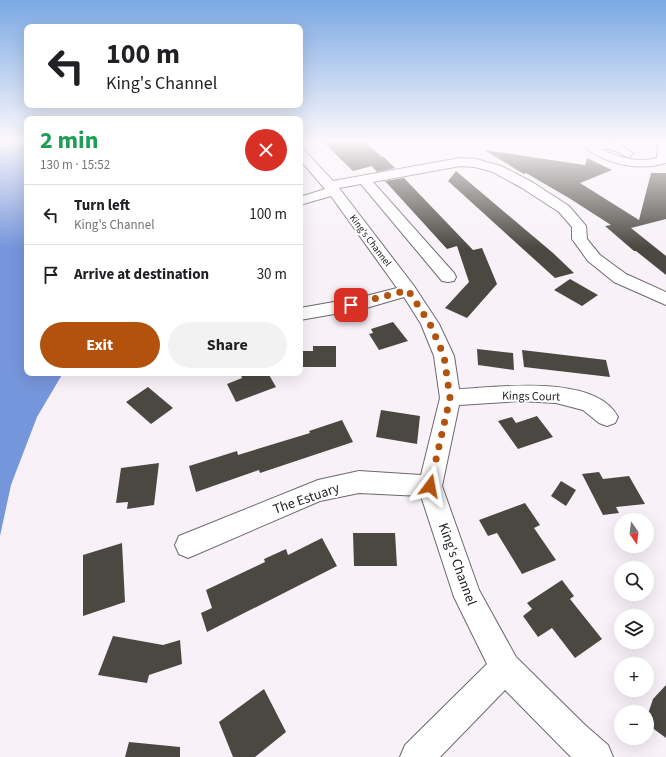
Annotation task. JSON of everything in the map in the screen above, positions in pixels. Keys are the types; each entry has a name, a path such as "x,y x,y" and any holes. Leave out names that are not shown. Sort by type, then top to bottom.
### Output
{"street":[{"name":"King's Channel","path":"321,177 332,188 408,290 430,324 444,356 450,398 430,486 468,597 505,668 573,737 596,757"},
{"path":"303,200 332,188 378,177"},
{"path":"513,177 564,209 579,226 580,239 594,258 620,278 666,299"},
{"path":"364,180 448,277"},
{"path":"303,313 363,303 408,290"},
{"name":"Kings Court","path":"450,398 534,394 565,396 586,402 597,408 607,417"},
{"name":"The Estuary","path":"188,545 318,491 358,482 430,486"},
{"path":"417,757 505,668"}],"water":[{"path":"0,177 24,177 24,376 61,376 37,417 11,485 0,536"}],"building":[{"path":"451,177 463,177 553,253 574,273 555,278 448,181"},
{"path":"533,177 594,177 580,183 639,220 650,177 666,177 666,219 631,228 666,256 666,275 634,251 605,226 611,225"},
{"path":"404,178 473,250 482,248 497,284 467,318 445,308 469,282 457,246 447,249 385,181"},
{"path":"570,279 598,295 582,306 554,290"},
{"path":"393,322 408,341 379,350 369,334 373,333 371,329"},
{"path":"313,346 336,346 336,367 303,367 303,351 313,351"},
{"path":"477,349 513,353 514,370 478,365"},
{"path":"522,350 606,360 610,377 524,367"},
{"path":"241,376 270,376 276,387 236,402 227,384 242,378"},
{"path":"148,387 173,408 151,424 126,402"},
{"path":"381,410 420,416 417,444 376,437"},
{"path":"537,416 553,437 518,449 498,421 512,417 516,423"},
{"path":"342,420 353,442 260,473 259,470 196,492 189,466 237,451 238,455 310,433 309,431"},
{"path":"159,463 154,505 127,509 128,502 116,503 121,468"},
{"path":"599,472 603,479 629,476 645,504 616,507 619,513 603,515 582,474"},
{"path":"561,481 576,490 566,506 551,496"},
{"path":"525,503 540,525 534,528 556,560 522,574 497,533 488,536 479,520"},
{"path":"353,533 395,533 397,566 354,566"},
{"path":"322,538 337,566 207,632 201,613 212,608 206,590 265,562 264,559 286,549 288,555"},
{"path":"122,543 125,602 83,616 83,555"},
{"path":"562,580 574,596 570,599 602,639 575,658 552,628 538,637 523,616 532,609 527,603"},
{"path":"113,636 163,645 180,640 182,664 149,675 147,683 98,675"},
{"path":"666,685 666,738 654,729 654,705 651,705 653,699"},
{"path":"264,689 286,732 255,757 233,757 219,722"},
{"path":"129,742 180,747 180,757 125,757"}],"route":[{"path":"351,305 408,290 430,324 444,356 450,398 430,486"}]}
